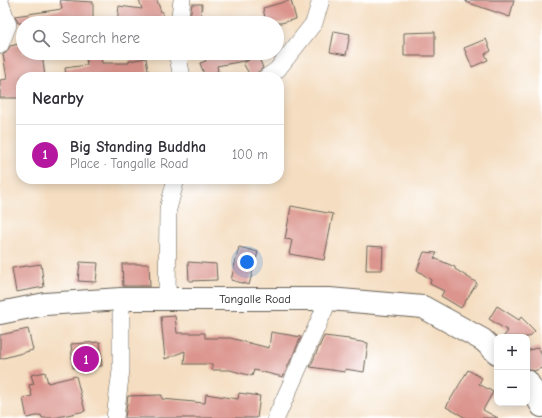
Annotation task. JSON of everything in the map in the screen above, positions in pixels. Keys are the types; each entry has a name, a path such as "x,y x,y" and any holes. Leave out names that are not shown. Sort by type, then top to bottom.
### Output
{"highway":[{"name":"Tangalle Road","path":"0,313 45,304 121,299 329,299 423,307 484,340 494,350"},
{"path":"530,386 542,406"}],"street":[{"path":"180,16 182,0"},
{"path":"274,72 314,23 321,0"},
{"path":"0,2 8,24 0,45"},
{"path":"178,60 181,72"},
{"path":"167,299 168,209 175,184"},
{"path":"115,418 121,370 121,299"},
{"path":"276,418 329,299"}],"building":[{"path":"60,0 93,2 93,16 16,16 16,18 15,16 62,9"},
{"path":"139,0 157,0 161,12 163,12 162,16 118,16 119,6 142,9"},
{"path":"291,0 296,19 284,22 284,16 265,16 263,8"},
{"path":"466,0 514,0 510,17 466,2"},
{"path":"192,4 202,4 201,16 190,16"},
{"path":"334,31 350,34 346,55 330,52"},
{"path":"435,32 435,56 404,56 404,33"},
{"path":"486,39 491,51 485,54 488,60 472,67 464,48"},
{"path":"16,45 16,60 43,60 44,72 16,72 16,98 0,98 0,80 7,79 3,54 6,53 10,46"},
{"path":"86,60 101,60 102,63 129,63 129,61 135,60 146,60 148,72 65,72 65,68 87,65"},
{"path":"249,60 217,66 218,71 216,72 203,72 200,63 206,61"},
{"path":"249,60 260,60 263,68 258,72 248,72 243,63"},
{"path":"291,206 333,214 324,260 289,254 292,240 285,239"},
{"path":"367,246 383,247 382,270 366,270"},
{"path":"239,247 258,252 249,285 231,280"},
{"path":"424,252 437,253 434,258 455,267 455,269 477,283 461,308 441,296 444,291 430,284 431,280 417,270"},
{"path":"80,262 98,263 96,282 78,281"},
{"path":"188,262 216,264 217,280 189,281"},
{"path":"41,264 44,287 16,292 12,268"},
{"path":"122,264 149,264 150,286 123,286"},
{"path":"497,306 519,320 521,317 535,331 530,336 530,334 506,334 508,331 489,319"},
{"path":"175,316 177,333 205,333 205,338 230,338 269,348 271,332 301,337 283,377 254,370 252,376 230,370 212,370 212,364 184,364 185,351 165,359 161,317"},
{"path":"28,329 33,350 0,359 0,335"},
{"path":"324,336 368,343 364,372 345,369 345,372 310,367"},
{"path":"100,342 102,366 73,368 71,344"},
{"path":"539,347 542,356 542,368 534,371 530,370 530,350"},
{"path":"468,370 482,378 479,384 493,392 483,410 498,418 466,418 446,407"},
{"path":"45,372 48,383 76,376 85,411 54,418 42,418 41,415 27,418 23,398 32,396 29,385 34,384 31,375"},
{"path":"239,393 260,396 257,418 125,418 128,396 162,395 162,399 205,403 206,394 238,399"}],"place":[{"name":"Big Standing Buddha","path":"86,359"}]}
